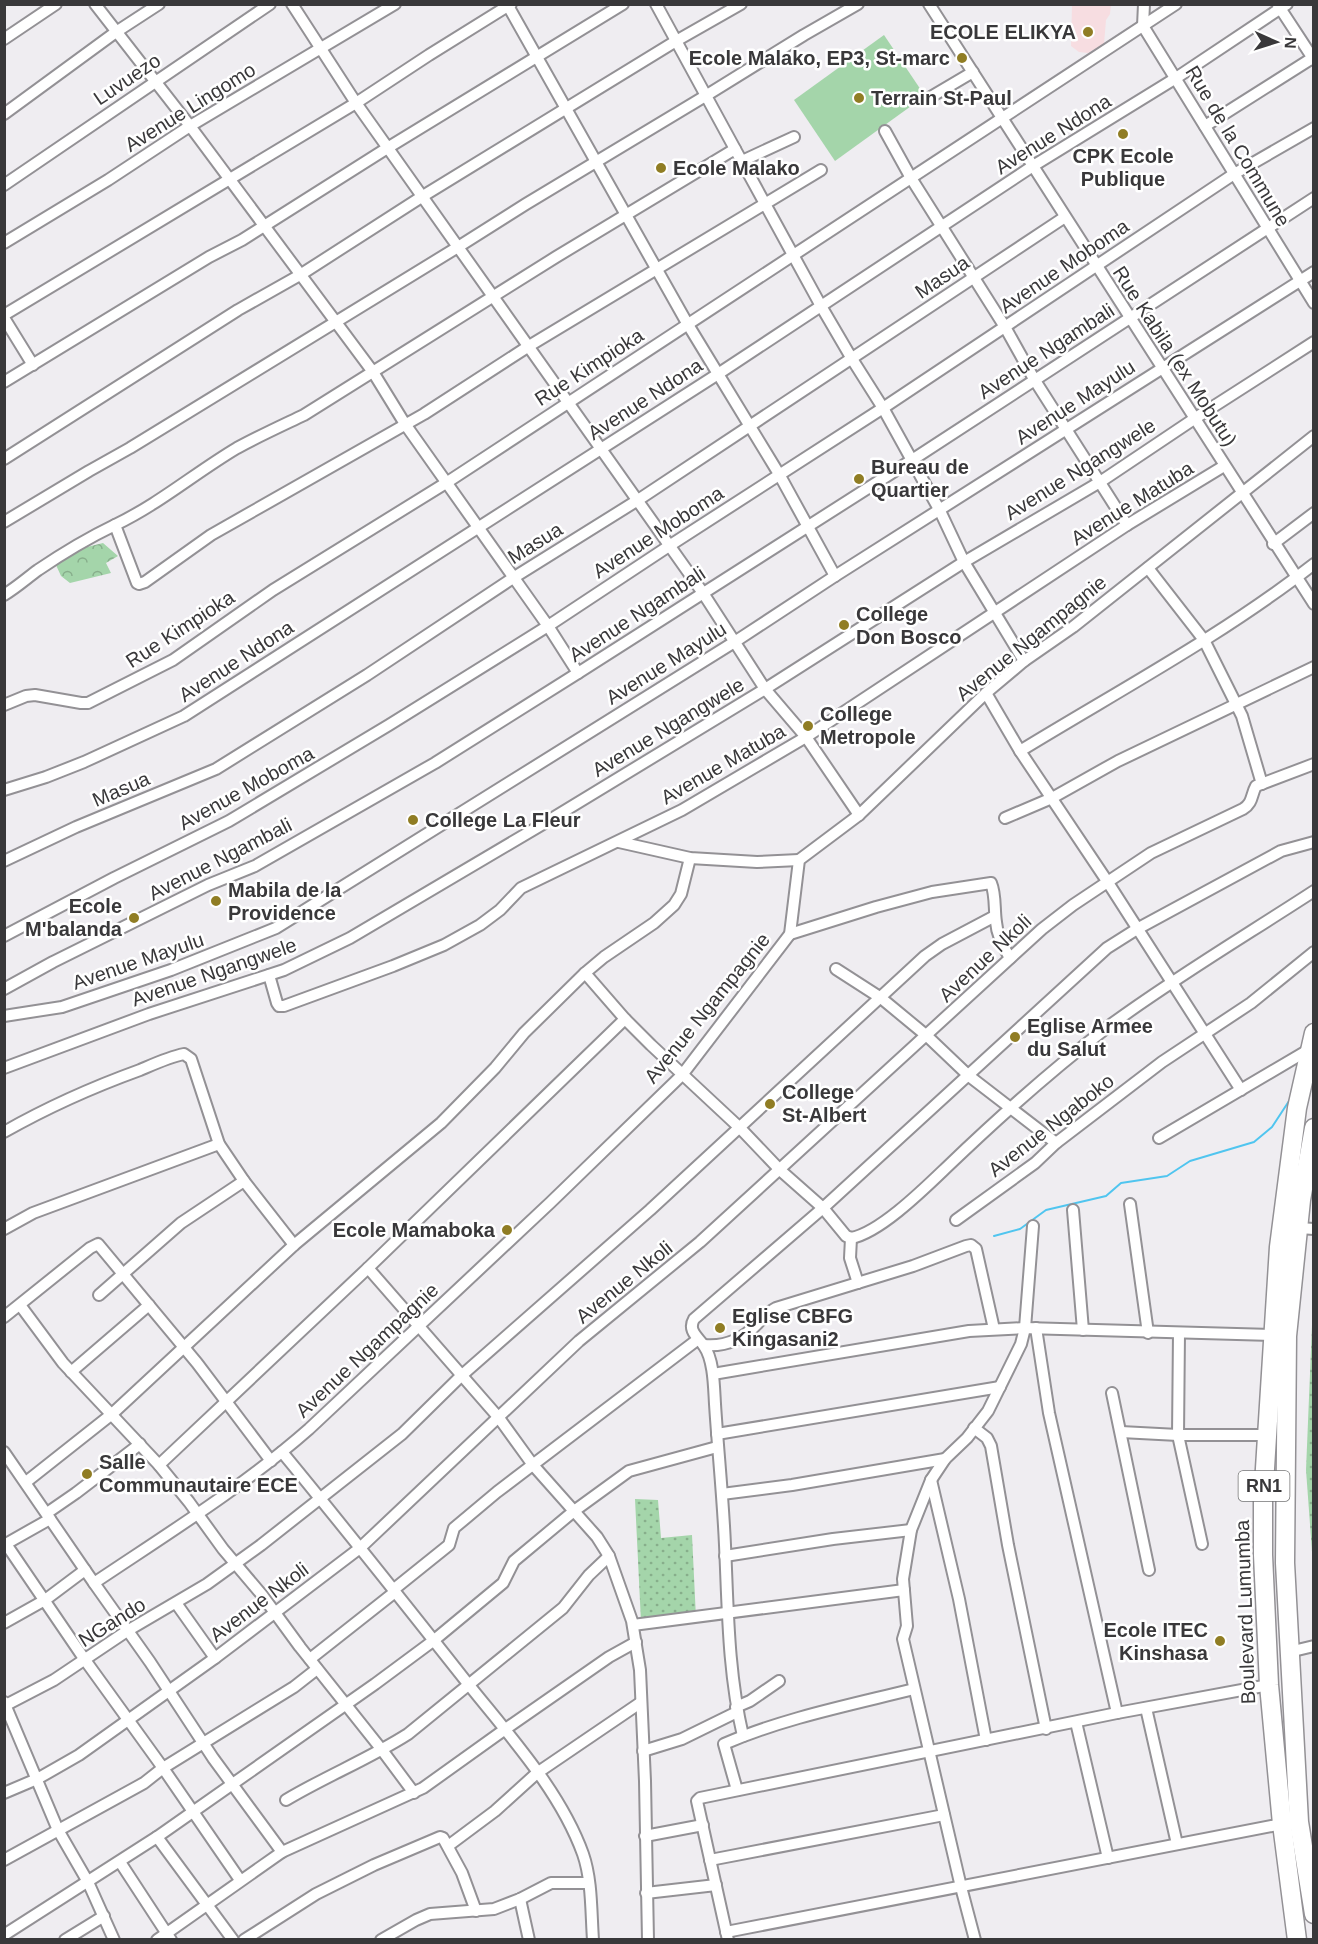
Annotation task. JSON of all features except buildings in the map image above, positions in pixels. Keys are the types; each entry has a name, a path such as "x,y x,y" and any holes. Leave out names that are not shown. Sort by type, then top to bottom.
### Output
{"highway":[{"name":"Boulevard Lumumba","path":"1297,1940 1282,1824 1269,1685 1263,1556 1263,1500 1279,1247 1297,1108 1312,1041"},
{"name":"RN1","path":"1314,1128 1301,1200 1306,1229 1287,1336 1285,1563 1299,1822 1314,1914"}],"street":[{"path":"4,39 56,4"},
{"path":"95,4 190,126 373,372 405,424 548,626 578,674"},
{"path":"4,114 116,32 159,4"},
{"name":"Luvuezo","path":"4,185 270,4"},
{"path":"292,4 356,103 602,448 736,641 765,689 806,737 859,815"},
{"name":"Avenue Lingomo","path":"4,243 108,180 190,126 395,4"},
{"path":"4,382 209,257 242,240 623,4"},
{"path":"656,4 821,306 912,460 964,562 1024,661"},
{"path":"4,459 238,310 676,41 741,4"},
{"path":"4,522 130,448 595,162 707,96 804,34 858,4"},
{"name":"Rue Kabila (ex Mobutu)","path":"929,4 1314,604"},
{"path":"1143,26 1144,4"},
{"name":"Rue Kimpioka","path":"4,705 26,696 35,695 81,704 88,703 173,660 273,590 446,483 1176,4"},
{"path":"33,365 4,317 356,103 508,5 657,271 779,474 835,576"},
{"path":"1205,126 1313,58 1282,6"},
{"name":"Avenue Ndona","path":"4,790 84,762 184,716 718,374 1033,166 1176,78 1282,6"},
{"name":"Rue de la Commune","path":"1143,26 1314,303"},
{"path":"929,98 973,72"},
{"name":"Avenue Moboma","path":"4,936 229,821 389,725 548,626 883,408 1234,174 1314,128"},
{"path":"885,131 911,178 1005,327 1034,379 1127,525"},
{"path":"742,161 794,137"},
{"path":"4,595 19,587 35,572 60,555 153,505 235,449 304,415 556,257 735,149"},
{"path":"115,525 137,583 142,583 211,535 444,402 530,346 821,170"},
{"name":"Avenue Ngambali","path":"4,989 208,885 255,866 435,763 912,460 1314,198"},
{"name":"Masua","path":"4,861 111,812 216,769 367,675 513,578 638,500 1065,217"},
{"name":"Avenue Mayulu","path":"4,1016 57,1008 171,970 276,928 736,641 1314,272"},
{"name":"Avenue Ngangwele","path":"4,1068 149,1014 289,968 350,938 552,819 765,689 964,562 1100,482 1194,418 1314,342"},
{"name":"Avenue Ngampagnie","path":"94,1583 198,1514 282,1452 551,1202 682,1075 790,934 799,860 859,815 987,693 1024,661 1073,627 1314,436"},
{"name":"Avenue Matuba","path":"269,975 279,1005 284,1006 444,945 480,925 500,910 517,890 682,810 806,737 1127,525 1224,466"},
{"path":"1274,544 1314,513"},
{"path":"1020,751 1204,640 1296,579 1314,564"},
{"path":"1148,568 1204,640 1242,716 1257,786 1314,764"},
{"path":"1005,818 1052,798 1118,761 1314,667"},
{"path":"987,693 1020,751 1107,881 1241,1090"},
{"name":"Avenue Nkoli","path":"4,1793 37,1779 79,1755 215,1658 360,1548 579,1341 700,1242 1050,923 1107,881 1151,853 1249,806 1257,786"},
{"path":"619,842 690,858 757,862 799,860"},
{"path":"743,1736 729,1653 722,1494 712,1374 701,1343 692,1327 693,1319 823,1208 1096,957 1137,929 1281,851 1314,842"},
{"path":"26,1482 112,1414 294,1245 441,1123 495,1068 524,1033 585,973 604,957 654,923 674,905 681,894 690,858"},
{"path":"790,934 932,892 988,883 993,887 995,916 1000,940 1010,958"},
{"path":"851,1238 882,1223 933,1180 1010,1108 1085,1045 1141,1004 1314,891"},
{"name":"NGando","path":"5,1704 54,1680 127,1631 207,1584 402,1434 461,1376 650,1210 933,950 995,916"},
{"name":"Avenue Ngaboko","path":"956,1220 1035,1162 1056,1143 1162,1062 1251,1003 1314,952"},
{"path":"836,969 881,998 927,1036 969,1076 1056,1143"},
{"path":"585,973 625,1019 740,1128 780,1170 823,1208 846,1236 851,1238"},
{"path":"159,1465 368,1268 625,1019"},
{"path":"1159,1138 1241,1090 1312,1041"},
{"path":"4,1132 72,1097 184,1054 191,1059 219,1144 244,1181 294,1245"},
{"path":"4,1229 33,1213 219,1144"},
{"path":"99,1295 181,1223 244,1181"},
{"path":"1130,1204 1148,1333"},
{"path":"1073,1210 1083,1330"},
{"path":"1033,1226 1031,1328 1117,1713"},
{"path":"851,1238 850,1258 858,1283"},
{"path":"4,1317 98,1244 227,1401 271,1461"},
{"path":"310,1659 449,1545 454,1528 533,1465 701,1343 734,1341 776,1308 913,1266 972,1245 976,1249 994,1329"},
{"path":"368,1268 499,1418 533,1465 597,1537 609,1556 633,1625 640,1670 648,1940"},
{"path":"20,1305 71,1372 159,1465 276,1612 317,1669 414,1793"},
{"path":"71,1372 149,1305"},
{"path":"975,1940 903,1639 907,1626 903,1590 905,1564 911,1530 931,1480 945,1459 988,1411 1031,1328"},
{"path":"712,1374 969,1331 994,1329 1273,1335"},
{"path":"1179,1333 1178,1435 1202,1544"},
{"path":"717,1434 1000,1387"},
{"path":"1113,1393 1149,1570"},
{"path":"974,1428 987,1438 991,1446 1008,1545 1046,1729"},
{"path":"1120,1432 1268,1436"},
{"path":"140,1444 49,1516 5,1545 240,1880"},
{"path":"12,1935 157,1837 434,1641 503,1583 514,1561 574,1511 634,1469 717,1447"},
{"path":"4,1452 150,1662 203,1744 282,1852"},
{"path":"282,1452 469,1685 560,1805 583,1856 589,1883 592,1940"},
{"path":"722,1494 792,1485 945,1459"},
{"path":"931,1480 959,1599 986,1740"},
{"path":"725,1556 833,1539 911,1530"},
{"path":"286,1800 408,1734 563,1608 589,1575 609,1556"},
{"path":"4,1623 45,1599 85,1570"},
{"path":"633,1625 903,1590"},
{"path":"176,1603 215,1658"},
{"path":"156,1940 169,1936 206,1904 282,1852 423,1788 609,1657 636,1641"},
{"path":"1289,1652 1314,1646"},
{"path":"4,1860 144,1783 163,1768 294,1687 317,1669"},
{"path":"643,1751 682,1739 737,1710 779,1681"},
{"path":"1269,1685 1117,1713 698,1799 725,1937 961,1887 1282,1824"},
{"path":"737,1790 723,1745 743,1736 803,1717 914,1689"},
{"path":"448,1846 495,1811 537,1773 640,1703"},
{"path":"5,1704 58,1830 88,1882 114,1940"},
{"path":"1146,1708 1177,1844"},
{"path":"1076,1722 1108,1858"},
{"path":"710,1860 944,1815"},
{"path":"645,1836 703,1825"},
{"path":"157,1837 233,1940"},
{"path":"244,1940 316,1894 374,1865 440,1837 448,1846 462,1873 476,1911"},
{"path":"120,1862 169,1936"},
{"path":"381,1940 430,1914 494,1909 554,1882 589,1883"},
{"path":"646,1893 716,1885"},
{"path":"520,1899 530,1940"},
{"path":"65,1940 104,1916"}],"shaded area":[{"name":"ECOLE ELIKYA","path":"1072,5 1111,5 1110,14 1106,20 1104,44 1088,53 1079,52 1071,46"}],"green space":[{"name":"Terrain St-Paul","path":"884,35 925,96 835,161 794,100"},
{"path":"103,543 118,556 106,563 111,573 70,583 61,576 56,565 75,550"},
{"path":"1313,1301 1313,1565 1306,1470"},
{"path":"635,1499 658,1500 661,1538 692,1535 696,1618 641,1622"}],"waterway":[{"path":"994,1236 1020,1229 1046,1210 1106,1196 1121,1183 1167,1176 1190,1161 1254,1142 1272,1127 1291,1098"}],"place":[{"name":"ECOLE ELIKYA","path":"1088,32"},
{"name":"Ecole Malako, EP3, St-marc","path":"962,58"},
{"name":"Terrain St-Paul","path":"859,98"},
{"name":"CPK Ecole Publique","path":"1123,134"},
{"name":"Ecole Malako","path":"661,168"},
{"name":"Bureau de Quartier","path":"859,479"},
{"name":"College Don Bosco","path":"844,625"},
{"name":"College Metropole","path":"808,726"},
{"name":"College La Fleur","path":"413,820"},
{"name":"Mabila de la Providence","path":"216,901"},
{"name":"Ecole M'balanda","path":"134,918"},
{"name":"Eglise Armee du Salut","path":"1015,1037"},
{"name":"College St-Albert","path":"770,1104"},
{"name":"Ecole Mamaboka","path":"507,1230"},
{"name":"Eglise CBFG Kingasani2","path":"720,1328"},
{"name":"Salle Communautaire ECE","path":"87,1474"},
{"name":"Ecole ITEC Kinshasa","path":"1220,1641"}]}
